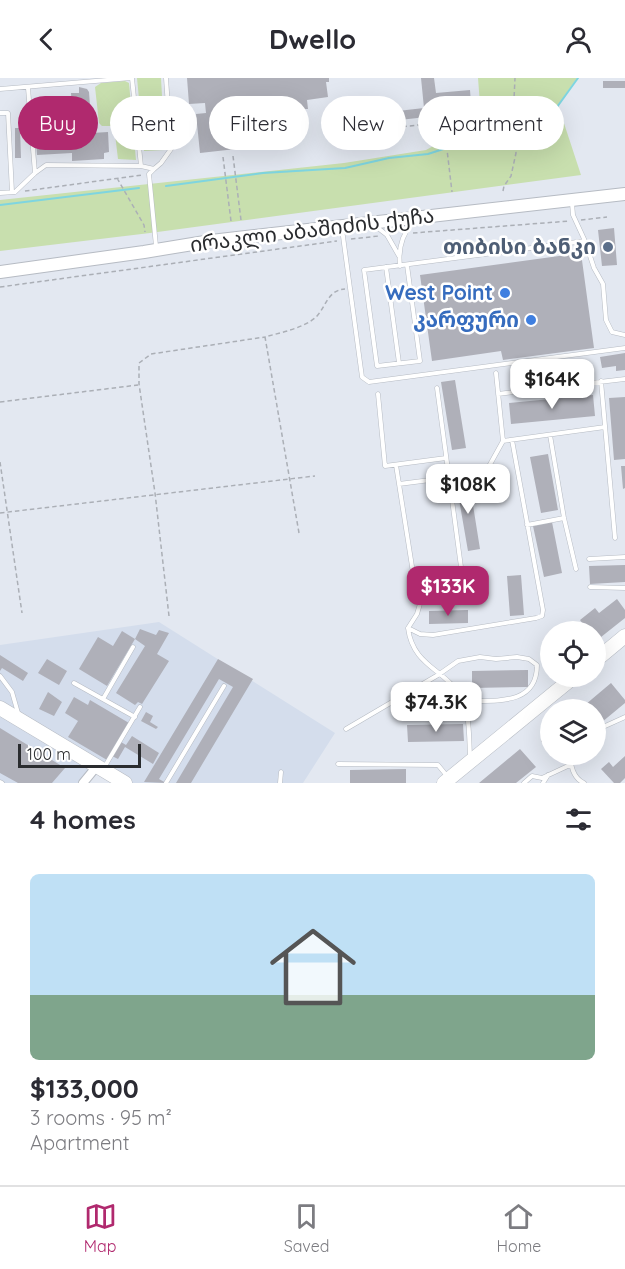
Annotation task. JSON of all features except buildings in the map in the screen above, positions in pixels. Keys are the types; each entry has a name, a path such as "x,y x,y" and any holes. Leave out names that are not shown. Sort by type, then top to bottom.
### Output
{"main road":[{"name":"ირაკლი აბაშიძის ქუჩა","path":"0,272 210,241 625,194"},
{"path":"606,652 625,636"},
{"path":"447,781 562,687"},
{"path":"0,708 125,783"}],"street":[{"path":"83,783 100,768"}],"lane":[{"path":"0,89 132,78 141,166"},
{"path":"156,250 150,174 171,149 166,78"},
{"path":"28,87 35,172"},
{"path":"0,113 8,113 14,192"},
{"path":"0,193 14,192 46,165 141,166 154,169"},
{"path":"571,200 576,221 603,285 606,320 612,332 625,335"},
{"path":"400,266 399,257 404,232 416,217"},
{"path":"370,223 387,235 399,257"},
{"path":"341,226 362,377 369,382 625,348"},
{"path":"407,265 420,361 377,366 364,270 585,241"},
{"path":"386,267 399,363"},
{"path":"399,484 477,474 488,468 503,441 496,374"},
{"path":"498,394 625,379"},
{"path":"601,381 615,538"},
{"path":"437,388 461,567"},
{"path":"378,394 385,466 447,458"},
{"path":"503,441 605,427"},
{"path":"550,435 564,518 576,569"},
{"path":"408,628 420,634 433,635 542,616 543,610 512,440"},
{"path":"396,465 414,579 422,597 417,614 408,628 410,640 421,659 438,675 446,679 463,701 466,711 470,762"},
{"path":"527,525 564,518"},
{"path":"589,559 625,557"},
{"path":"590,587 625,588"},
{"path":"103,699 133,647"},
{"path":"346,729 458,661 480,657 496,659 517,657 529,659 537,665 535,683 529,690 511,700 463,701"},
{"path":"0,676 12,692 19,720"},
{"path":"74,682 135,717"},
{"path":"166,783 224,686"},
{"path":"100,768 140,707"},
{"path":"397,712 466,711"},
{"path":"606,726 625,717"},
{"path":"338,764 438,765 447,781"},
{"path":"524,783 532,776 542,778 570,765 578,781 584,783"},
{"path":"280,783 281,772"},
{"path":"543,783 549,775"}],"path":[{"path":"503,191 511,177 516,153 513,120 515,78"},
{"path":"406,126 418,125 446,141 453,192"},
{"path":"233,156 241,220"},
{"path":"223,157 231,221"},
{"path":"14,192 150,174"},
{"path":"117,177 144,225 145,232"},
{"path":"404,232 607,217"},
{"path":"0,287 387,235"},
{"path":"169,616 139,384 139,363 150,354 265,337 300,327 316,317 332,293 350,289"},
{"path":"265,337 299,533"},
{"path":"0,402 139,384"},
{"path":"0,462 22,613"},
{"path":"0,513 315,476"}],"shaded area":[{"path":"159,622 335,733 303,783 125,783 97,767 83,783 0,783 0,645"}],"green space":[{"path":"137,78 161,78 162,96 139,96"},
{"path":"478,78 577,78 564,96 479,96"},
{"path":"125,81 129,83 130,96 110,96 110,126 102,126 99,123 98,96 96,96 95,87 101,83"},
{"path":"564,123 581,175 0,251 0,200 344,163 426,150 564,150"},
{"path":"117,150 135,150 136,160 118,159"}],"waterway":[{"path":"166,186 263,173 345,168 389,158 428,154 552,114 578,78"},
{"path":"0,205 139,188"}],"place":[{"name":"თიბისი ბანკი","path":"608,247"},
{"name":"West Point","path":"505,293"},
{"name":"კარფური","path":"531,320"}]}
